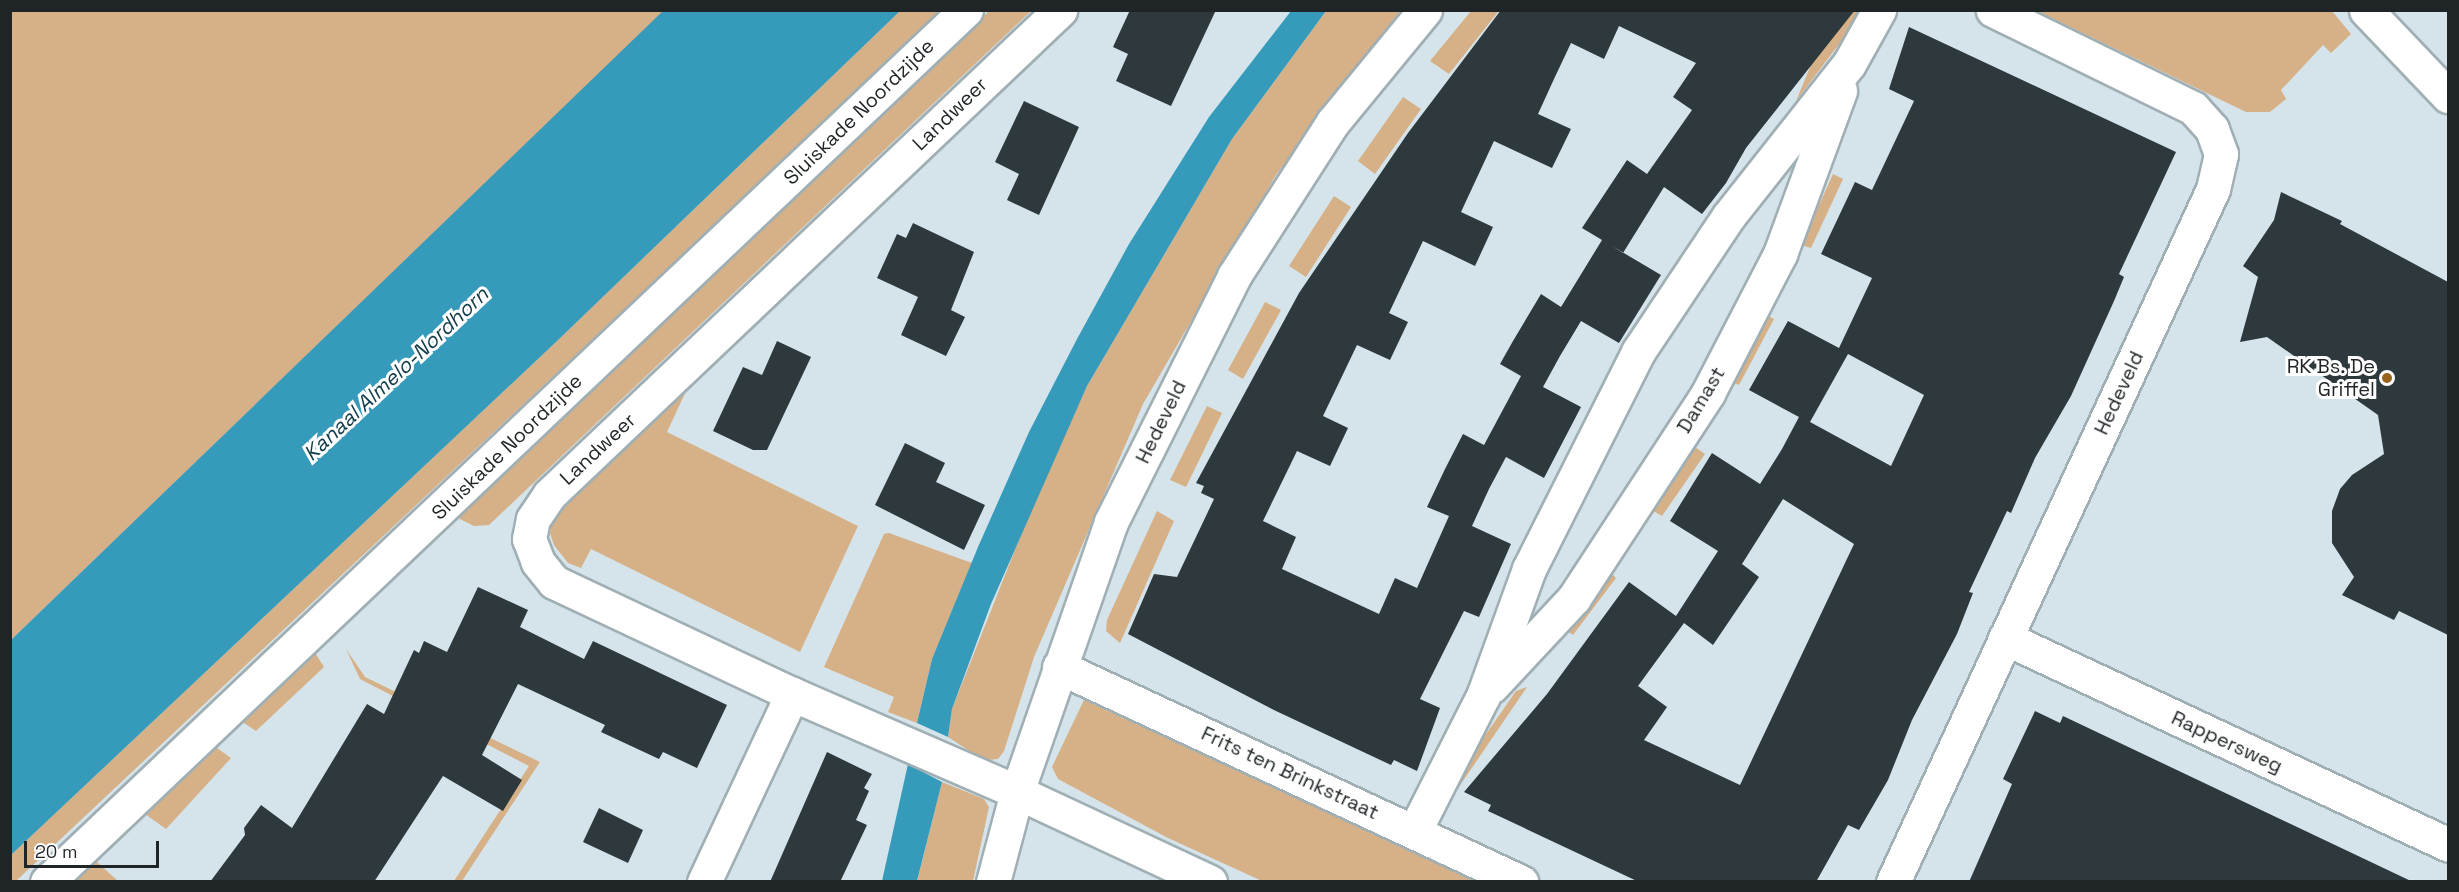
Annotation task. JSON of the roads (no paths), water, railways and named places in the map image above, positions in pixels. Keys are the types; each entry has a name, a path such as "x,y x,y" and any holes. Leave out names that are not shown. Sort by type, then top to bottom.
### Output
{"street":[{"name":"Sluiskade Noordzijde","path":"46,882 966,10"},
{"name":"Landweer","path":"792,694 554,582 538,562 529,539 533,519 549,495 1060,10"},
{"name":"Hedeveld","path":"993,882 1017,792 1111,522 1234,276 1333,122 1425,10"},
{"name":"Damast","path":"1415,830 1483,696 1529,569 1638,352 1728,217 1849,64 1880,10"},
{"name":"Hedeveld","path":"1893,882 2213,189 2221,154 2212,129 2193,108 1993,10"},
{"path":"2366,10 2448,96"},
{"name":"Damast","path":"1483,696 1574,598 1708,393 1780,254 1849,64"},
{"name":"Rappersweg","path":"2005,638 2448,845"},
{"name":"Frits ten Brinkstraat","path":"1059,667 1415,830 1521,882"},
{"path":"704,882 792,694 1017,792 1210,882"}],"water":[{"name":"Kanaal Almelo-Nordhorn","path":"664,10 900,11 556,342 11,855 11,640"},
{"path":"1291,11 1326,11 1232,139 1087,386 991,604 952,709 948,737 917,723 932,659 978,547 1029,432 1077,339 1129,244 1209,117"},
{"path":"908,764 942,782 917,881 882,881"}],"place":[{"name":"RK Bs. De Griffel","path":"2387,378"}]}
